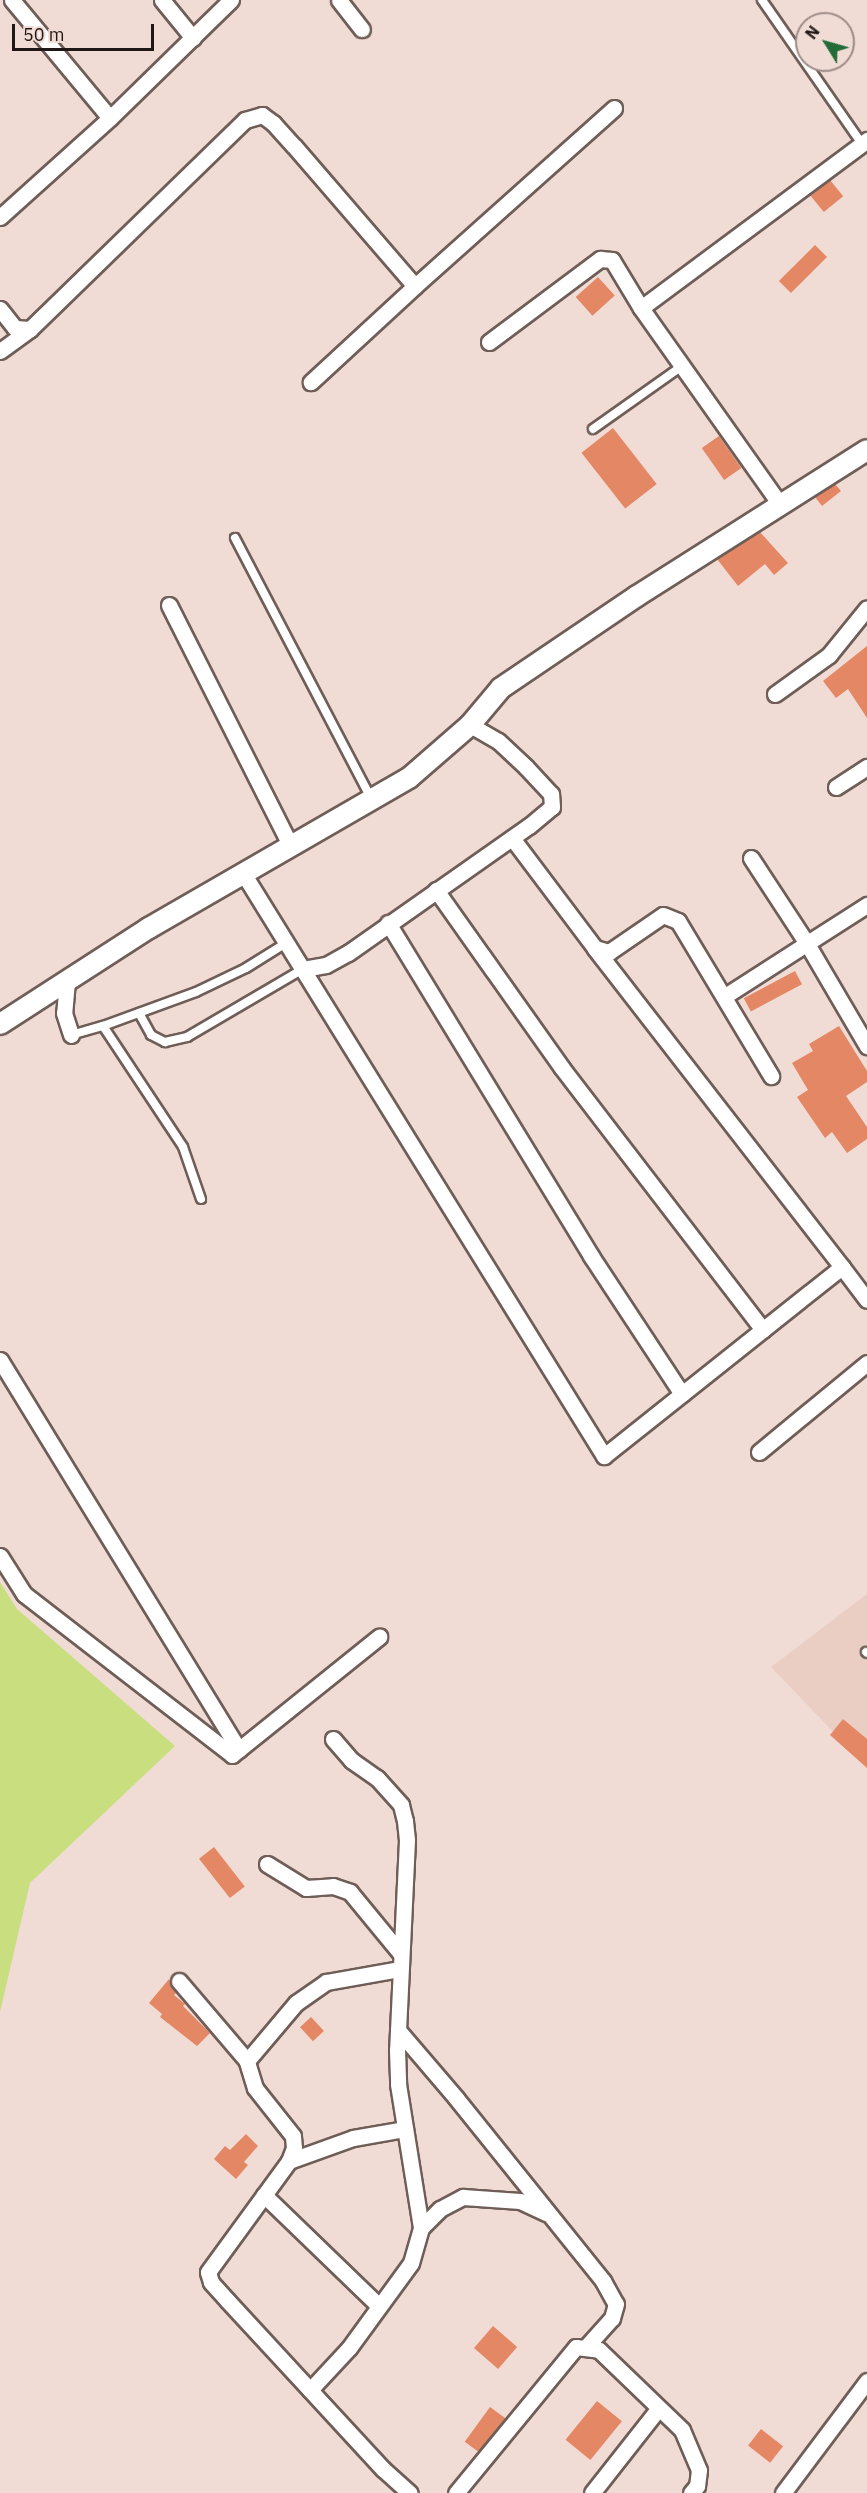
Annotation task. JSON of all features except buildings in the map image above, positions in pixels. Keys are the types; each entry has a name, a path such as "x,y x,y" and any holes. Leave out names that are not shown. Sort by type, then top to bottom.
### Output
{"street":[{"path":"12,0 110,118"},
{"path":"162,0 193,38"},
{"path":"0,217 110,118 231,0"},
{"path":"339,0 362,29"},
{"path":"311,382 614,108"},
{"path":"0,351 30,329 245,120 262,115 273,123 294,146 416,286"},
{"path":"641,308 864,142"},
{"path":"489,342 600,259 606,257 612,260 641,308 781,506"},
{"path":"0,309 15,327 30,329"},
{"path":"0,1024 149,928 409,778 470,725 501,688 637,597 867,450"},
{"path":"169,605 291,846"},
{"path":"775,694 829,655 867,608"},
{"path":"303,969 326,965 348,953 512,838 552,807 550,794 498,741 470,725"},
{"path":"836,787 867,766"},
{"path":"512,838 867,1300"},
{"path":"751,858 806,942 867,1046"},
{"path":"243,873 604,1456 842,1267"},
{"path":"436,890 562,1068 763,1330"},
{"path":"725,996 867,905"},
{"path":"595,948 609,952 663,915 678,921 771,1076"},
{"path":"388,923 591,1256 682,1394"},
{"path":"67,981 64,1013 71,1035"},
{"path":"0,1360 239,1750"},
{"path":"759,1452 867,1363"},
{"path":"0,1556 24,1594 232,1755 379,1637"},
{"path":"310,2390 349,2348 378,2305 411,2263 421,2228 398,2084 398,2030 407,1840 401,1804 377,1778 351,1760 333,1739"},
{"path":"267,1864 306,1888 333,1886 350,1892 401,1962"},
{"path":"247,2061 296,2003 326,1982 401,1962"},
{"path":"179,1981 247,2061 255,2088 293,2136 294,2148 289,2161 208,2272 211,2282 383,2469 410,2493"},
{"path":"398,2030 456,2098 603,2281 616,2304 612,2318 585,2348"},
{"path":"289,2161 352,2138 405,2129"},
{"path":"264,2195 378,2305"},
{"path":"421,2228 440,2209 463,2197 520,2201 549,2214"},
{"path":"456,2493 576,2347 599,2350 682,2430 699,2470 697,2486 692,2493"},
{"path":"783,2493 867,2381"},
{"path":"592,2493 659,2408"}],"lane":[{"path":"762,0 864,142"},
{"path":"593,429 683,365"},
{"path":"235,538 371,799"},
{"path":"71,1035 103,1026 216,983 246,968 286,943"},
{"path":"139,1013 151,1035 165,1042 187,1037 303,969"},
{"path":"103,1026 183,1147 201,1199"}],"shaded area":[{"path":"867,1594 867,1767 771,1667"}],"green space":[{"path":"0,1582 17,1609 175,1746 30,1883 0,2012"}]}
